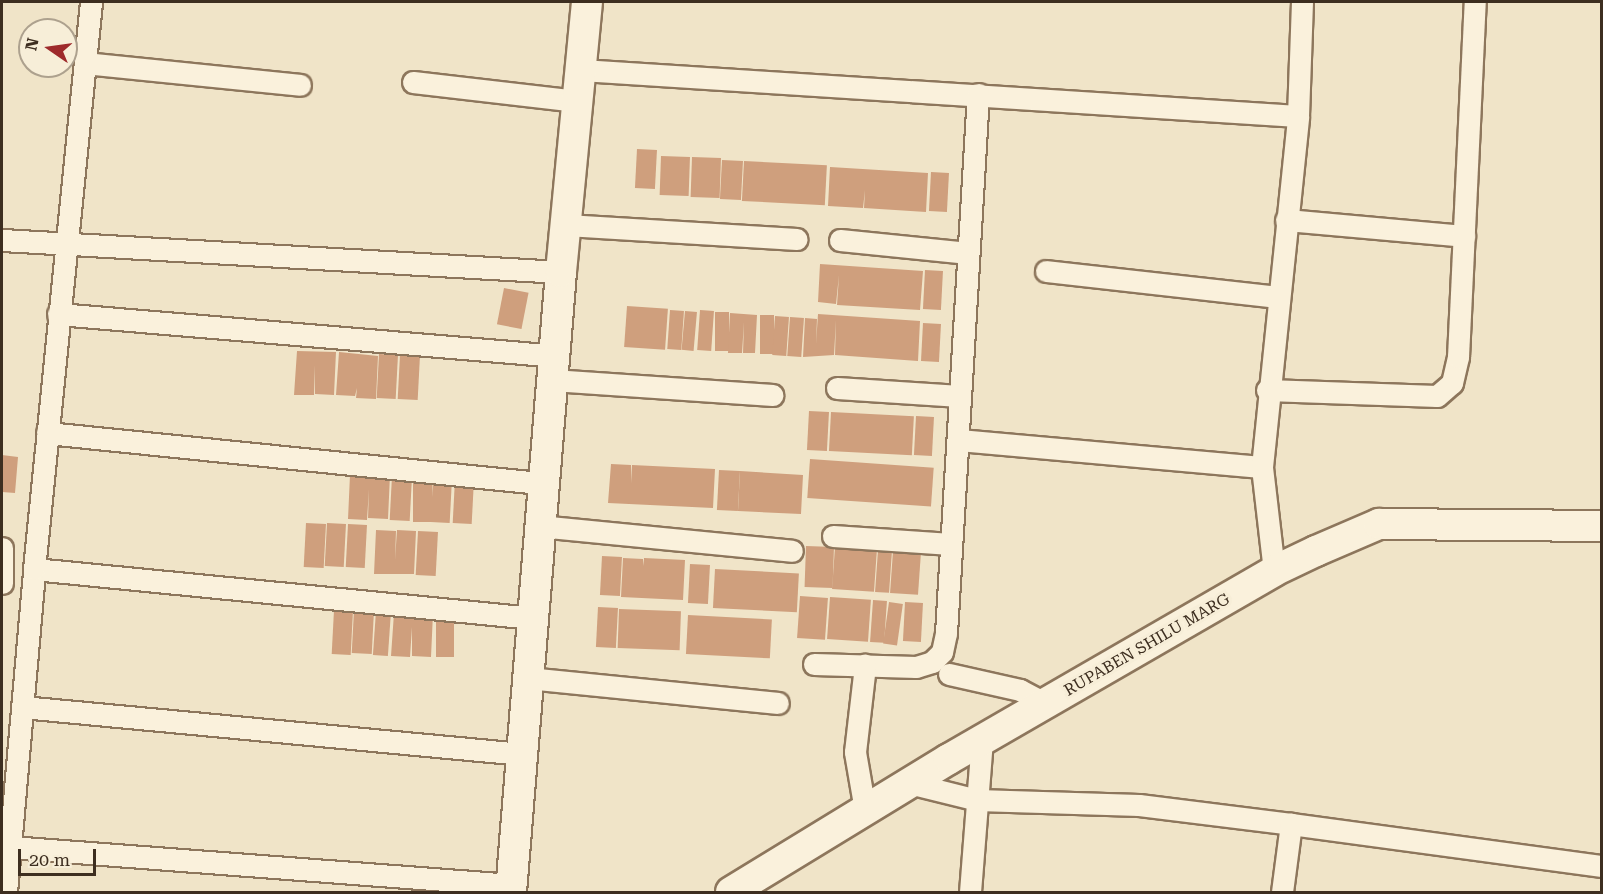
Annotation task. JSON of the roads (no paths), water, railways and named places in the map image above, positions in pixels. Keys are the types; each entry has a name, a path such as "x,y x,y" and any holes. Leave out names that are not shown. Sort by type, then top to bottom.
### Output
{"street":[{"path":"6,892 58,314 91,2"},
{"path":"10,846 511,889 539,526 587,2"},
{"path":"1274,571 1262,467 1267,390 1298,116 1302,2"},
{"path":"1267,390 1437,396 1452,383 1458,357 1475,2"},
{"path":"85,63 300,85"},
{"path":"580,70 1298,116"},
{"path":"412,82 577,101"},
{"path":"814,664 916,667 932,662 942,652 958,440 978,94"},
{"path":"1286,220 1464,236"},
{"path":"566,225 797,239"},
{"path":"2,240 561,272"},
{"path":"840,240 968,253"},
{"path":"1046,271 1277,297"},
{"path":"58,314 553,368 772,395"},
{"path":"837,388 960,396"},
{"path":"47,433 543,483"},
{"path":"958,440 1262,467"},
{"name":"RUPABEN SHILU MARG","path":"740,890 909,783 1274,571 1379,524 1602,525"},
{"path":"539,526 792,551"},
{"path":"833,536 951,544"},
{"path":"2,548 4,558 2,583"},
{"path":"34,569 532,618"},
{"path":"865,665 855,752 865,810"},
{"path":"949,674 1020,690 1046,704"},
{"path":"528,678 778,703"},
{"path":"22,707 522,754"},
{"path":"970,892 982,740"},
{"path":"909,783 977,800 1139,805 1602,866"},
{"path":"1282,892 1291,824"}]}
